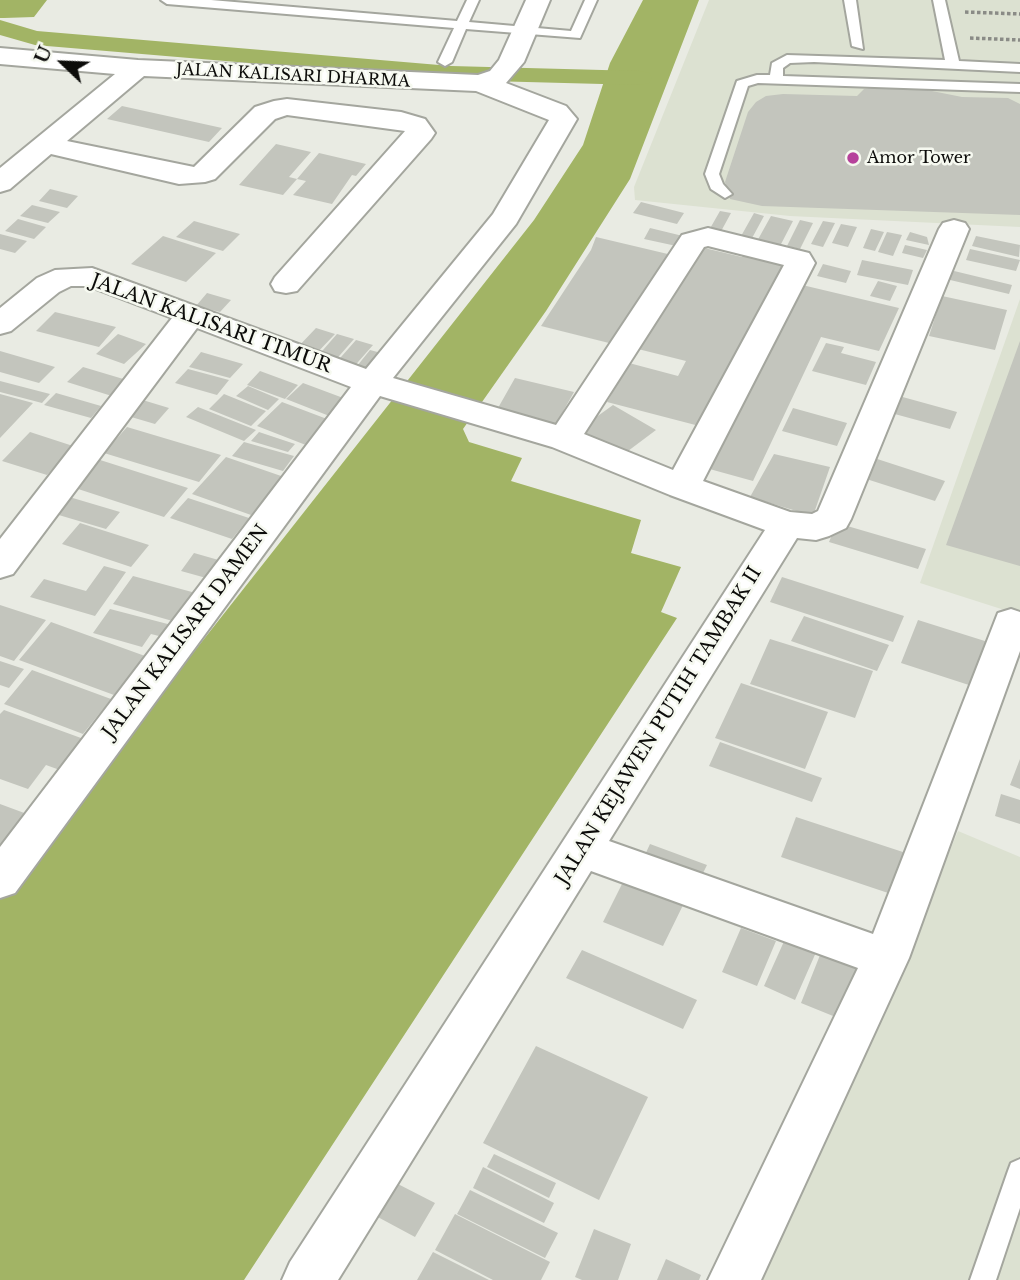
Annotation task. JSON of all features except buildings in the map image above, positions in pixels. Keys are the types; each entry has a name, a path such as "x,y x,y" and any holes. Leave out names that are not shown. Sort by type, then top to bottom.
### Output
{"street":[{"path":"497,74 526,28 538,0"},
{"name":"JALAN KALISARI DHARMA","path":"0,56 138,68 497,74 555,112 563,119 562,123 506,218 382,386"},
{"path":"0,183 138,68"},
{"path":"47,145 179,175 195,176 205,173 265,113 274,109 287,107 401,120 415,125 421,133 286,284"},
{"path":"382,386 564,439 682,487 787,524 816,527 833,519 954,229"},
{"path":"564,439 693,241 708,237 794,257 800,263 682,487"},
{"name":"JALAN KALISARI TIMUR","path":"0,324 48,285 66,277 92,277 382,386"},
{"path":"0,565 191,315"},
{"name":"JALAN KALISARI DAMEN","path":"0,880 382,386"},
{"name":"JALAN KEJAWEN PUTIH TAMBAK II","path":"308,1280 787,524"},
{"path":"734,1280 886,958 1012,623"},
{"path":"581,849 886,958"}],"lane":[{"path":"167,0 575,34 591,0"},
{"path":"446,62 473,0"},
{"path":"850,0 858,46"},
{"path":"941,6 953,65"},
{"path":"776,78 777,65 787,59 1020,68"},
{"path":"725,194 716,186 712,174 742,85 757,79 1020,88"},
{"path":"984,1280 1020,1171"}],"path":[{"path":"941,6 1020,14"},
{"path":"948,37 1020,40"}],"shaded area":[{"path":"0,0 47,0 34,17 0,18"},
{"path":"643,0 699,0 630,179 546,311 463,429 469,442 522,458 511,481 641,520 631,553 681,567 661,612 677,618 244,1280 0,1280 0,898 534,220 583,145 610,63"},
{"path":"709,0 1020,0 1020,227 790,216 635,200 634,187"},
{"path":"1020,299 1020,615 920,583"},
{"path":"958,831 1020,857 1020,1280 755,1280 907,953"}],"waterway":[{"path":"0,27 35,38 451,73 640,78"}],"place":[{"name":"Amor Tower","path":"853,158"}]}
